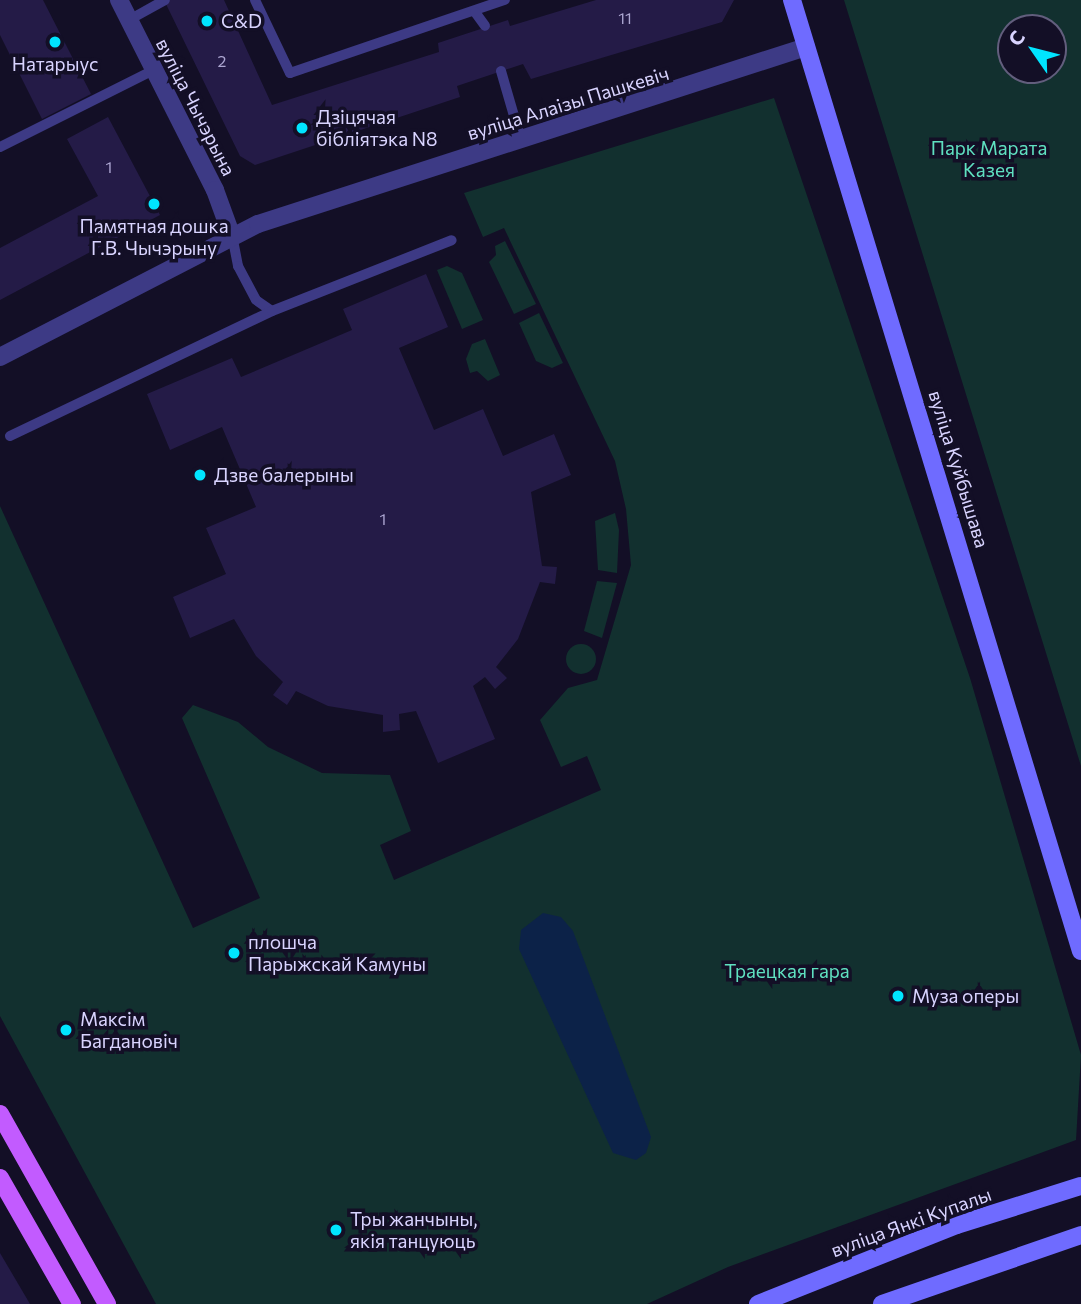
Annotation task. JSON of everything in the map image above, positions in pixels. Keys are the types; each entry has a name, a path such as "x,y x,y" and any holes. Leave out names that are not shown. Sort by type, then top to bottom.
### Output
{"main road":[{"name":"вуліца Куйбышава","path":"792,0 1081,951"},
{"path":"0,1114 107,1304"},
{"path":"0,1178 72,1304"},
{"name":"вуліца Янкі Купалы","path":"758,1304 789,1298 957,1225 1081,1186"},
{"path":"882,1304 1081,1235"}],"street":[{"name":"вуліца Чычэрына","path":"119,0 152,71 215,190 232,234"},
{"name":"вуліца Алаізы Пашкевіч","path":"0,357 232,234 806,47"}],"lane":[{"path":"129,20 164,0"},
{"path":"255,0 290,73 505,0"},
{"path":"475,12 485,26"},
{"path":"0,148 152,71"},
{"path":"501,71 521,140"},
{"path":"232,234 238,266 256,300 272,311"},
{"path":"10,436 272,311 452,240"}],"green space":[{"name":"Парк Марата Казея","path":"844,0 1081,0 1081,766"},
{"name":"Траецкая гара","path":"774,98 970,678 1081,1055 1076,1140 728,1267 647,1304 156,1304 0,1016 0,506 193,928 260,898 182,718 193,705 238,722 268,747 322,773 390,775 411,831 380,845 394,880 601,790 587,756 561,767 540,720 568,688 597,680 631,565 626,509 615,461 504,228 483,237 464,193"},
{"path":"505,241 536,304 514,314 489,262 496,255 495,246"},
{"path":"447,266 462,273 483,320 462,329 437,270"},
{"path":"539,313 563,363 552,368 536,361 519,323"},
{"path":"485,339 500,375 488,381 477,371 470,373 466,359 472,344"},
{"path":"615,513 619,530 617,573 598,570 595,521"},
{"path":"597,581 617,583 602,638 584,631"},
{"path":"581,644 592,648 596,659 592,670 581,674 570,670 566,659 570,648"}],"water":[{"path":"543,913 561,917 573,931 651,1137 646,1153 636,1160 613,1153 519,949 521,930"}],"building":[{"path":"0,0 43,0 91,94 42,119 0,35"},
{"path":"164,0 224,0 272,105 439,52 438,43 508,20 510,26 596,0 734,0 722,22 531,79 523,64 457,86 460,97 255,165 240,156"},
{"path":"108,117 160,215 0,300 0,248 98,196 67,139"},
{"path":"426,274 448,327 399,348 434,430 483,409 503,456 554,434 571,475 531,492 542,566 557,567 555,584 540,582 518,639 496,667 507,678 495,689 485,677 473,686 495,739 438,763 416,711 399,714 400,730 383,732 383,715 328,706 296,691 287,705 273,695 283,682 256,656 234,619 190,638 173,597 226,574 206,528 256,507 222,427 170,450 147,394 232,358 241,377 352,330 343,309"},
{"path":"0,1253 30,1304 0,1304"}],"place":[{"name":"C&D","path":"207,21"},
{"name":"Натарыус","path":"55,42"},
{"name":"Дзіцячая бібліятэка N8","path":"302,128"},
{"name":"Памятная дошка Г.В. Чычэрыну","path":"154,204"},
{"name":"Дзве балерыны","path":"200,475"},
{"name":"плошча Парыжскай Камуны","path":"234,953"},
{"name":"Муза оперы","path":"898,996"},
{"name":"Максім Багдановіч","path":"66,1030"},
{"name":"Тры жанчыны, якія танцуюць","path":"336,1230"}]}
